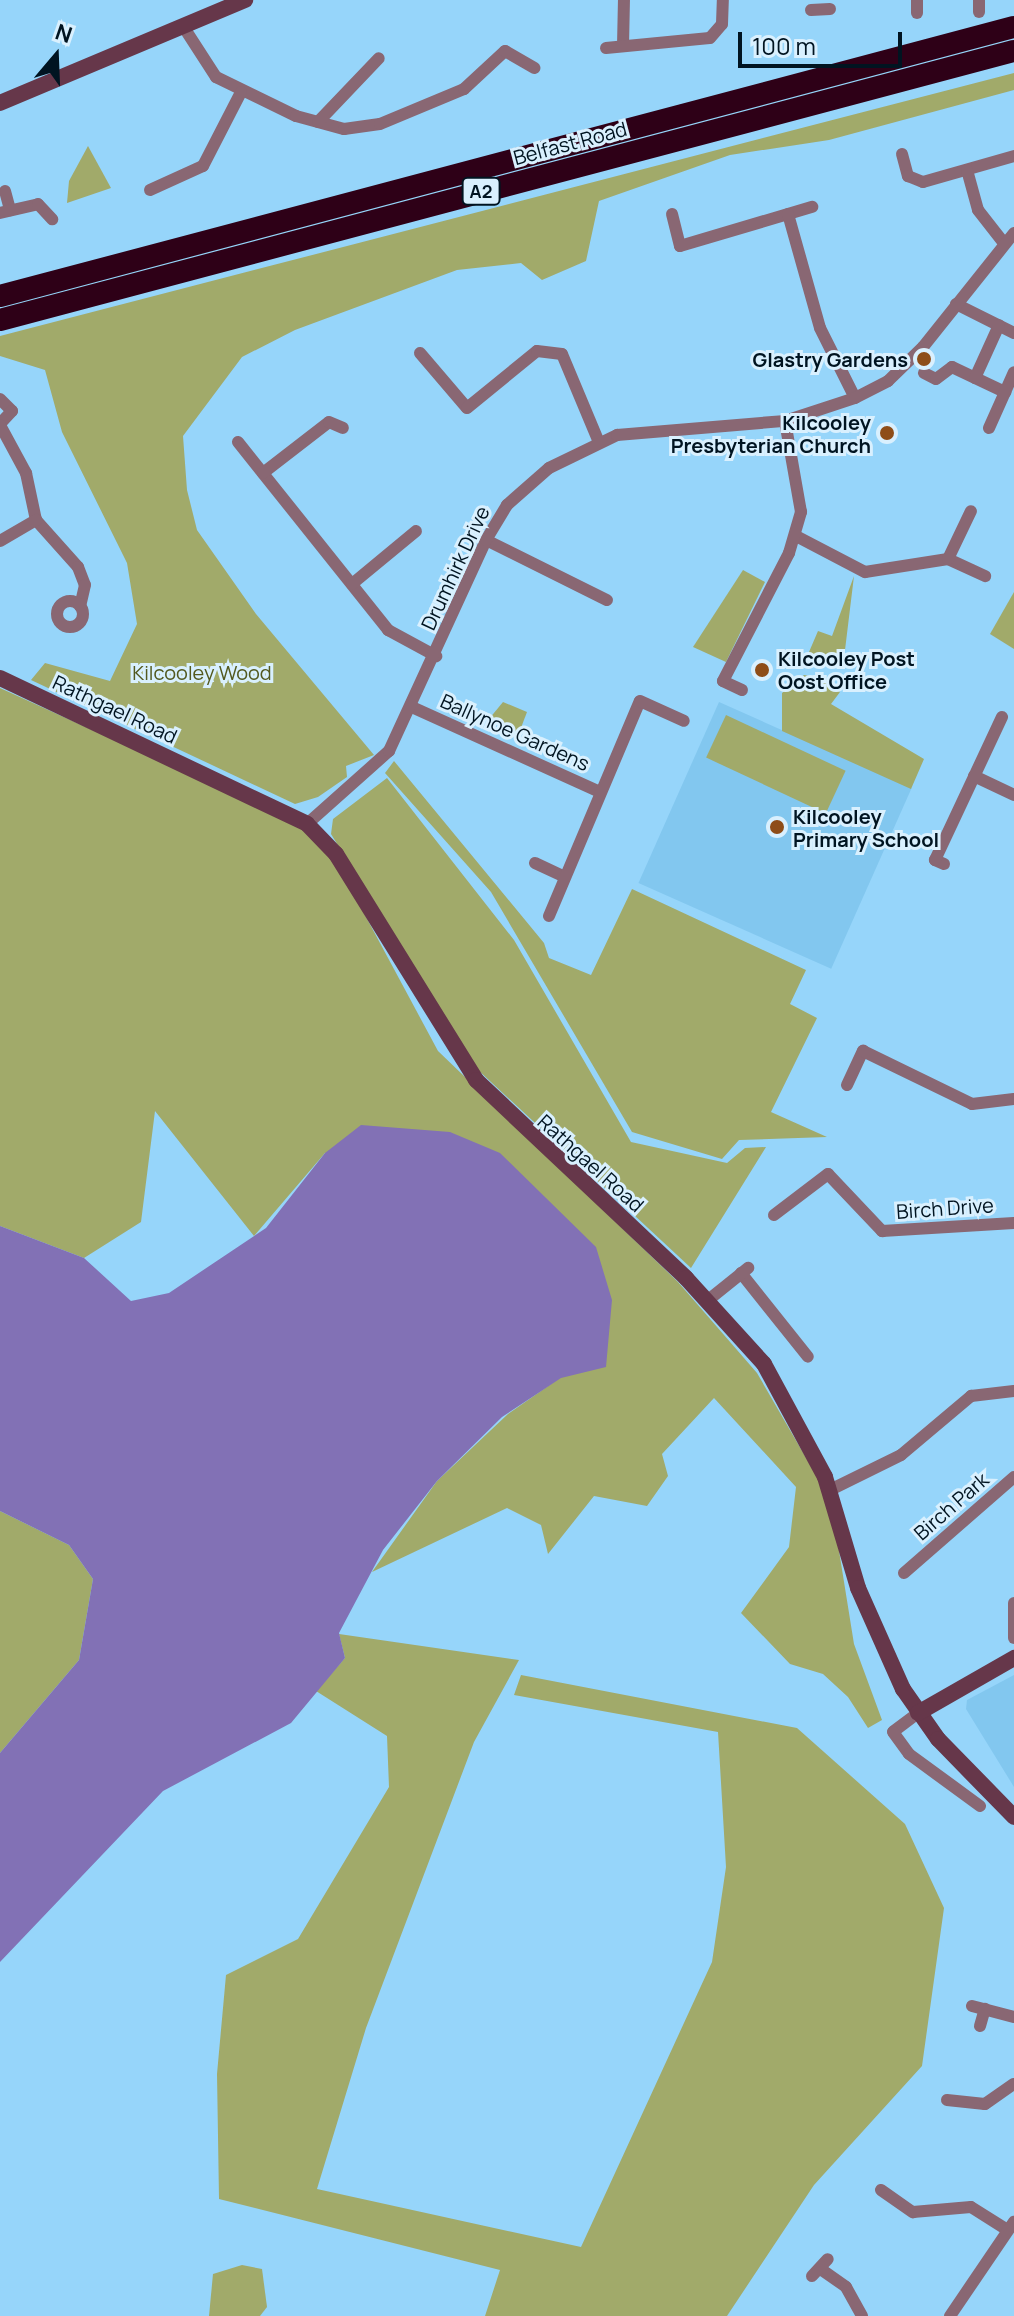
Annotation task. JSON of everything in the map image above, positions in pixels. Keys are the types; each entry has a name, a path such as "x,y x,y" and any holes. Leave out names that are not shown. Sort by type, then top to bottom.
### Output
{"highway":[{"name":"Belfast Road","path":"0,296 1014,27"},
{"name":"Belfast Road","path":"0,320 1014,51"}],"street":[{"path":"0,103 245,0"},
{"path":"623,46 624,0"},
{"path":"606,48 710,38 722,24 723,0"},
{"path":"183,26 216,77 241,92 344,129 407,114 464,89 505,51 534,68"},
{"path":"318,122 379,58"},
{"path":"150,190 203,166 241,92"},
{"path":"902,154 913,181 1014,156"},
{"path":"967,170 980,215 1003,242"},
{"path":"5,191 5,211 38,204 52,219"},
{"path":"672,214 680,246 812,207"},
{"path":"788,214 820,328 855,398"},
{"name":"Drumhirk Drive","path":"307,824 382,758 414,708 486,540 507,505 549,468 598,440 785,421 855,398 888,381 956,304 1003,242 1014,233"},
{"path":"956,304 1014,333"},
{"path":"975,378 999,325"},
{"path":"420,353 467,408 537,351 562,354 598,440"},
{"path":"924,373 936,379 952,367 1005,392"},
{"path":"989,428 1014,372"},
{"path":"0,399 12,411 0,425 26,473 36,520 78,567 85,585 80,606"},
{"path":"742,690 723,681 796,536 801,512 785,421"},
{"path":"263,473 329,422 343,428"},
{"path":"238,442 388,630 436,656"},
{"path":"948,559 971,511"},
{"path":"0,541 36,520"},
{"path":"352,584 416,531"},
{"path":"796,536 865,572 948,559 985,576"},
{"path":"486,540 607,600"},
{"name":"Rathgael Road","path":"0,678 307,824 356,878 424,1004 476,1080 707,1301 764,1364 830,1490 882,1649 918,1713 1014,1817"},
{"name":"Ballynoe Gardens","path":"549,916 563,876 640,701 684,721"},
{"name":"Ballynoe Gardens","path":"414,708 600,792"},
{"path":"944,864 935,860 1002,717"},
{"path":"974,776 1014,795"},
{"path":"535,863 563,876"},
{"path":"847,1085 863,1051 972,1104 1014,1099"},
{"name":"Birch Drive","path":"774,1215 828,1174 882,1231 1014,1223"},
{"path":"707,1301 744,1270 807,1357"},
{"path":"830,1490 901,1455 971,1396 1014,1391"},
{"name":"Birch Park","path":"914,1571 1014,1477"},
{"path":"1006,1632 1014,1603"},
{"path":"980,1806 909,1754 893,1732 918,1713 1014,1658"},
{"path":"980,2026 978,2007 1014,2017"},
{"path":"947,2100 985,2104 1014,2084"},
{"path":"963,2118 965,2104"},
{"path":"899,2184 886,2193 913,2212 971,2207 1010,2225 950,2316"},
{"path":"821,2268 846,2287 862,2316"}],"shaded area":[{"name":"Kilcooley Primary School","path":"719,702 912,788 831,969 638,883"},
{"path":"361,1125 450,1132 500,1153 596,1247 612,1300 606,1367 561,1378 502,1417 437,1481 383,1550 339,1633 345,1658 291,1723 163,1791 0,1962 0,1753 79,1660 93,1579 69,1545 0,1511 0,1226 84,1258 131,1301 169,1293 266,1228 325,1153"},
{"path":"1014,1675 1014,1787 966,1709 967,1700"}],"green space":[{"name":"Kilcooley Wood","path":"1014,73 1014,90 829,140 730,155 599,201 586,261 542,280 521,263 457,270 295,330 242,357 183,436 187,490 197,530 256,614 374,755 346,766 347,777 318,797 295,804 31,680 45,663 110,681 137,624 127,563 62,432 45,370 0,356 0,336"},
{"path":"88,146 111,188 67,203 69,181"},
{"path":"743,570 765,582 726,662 693,647"},
{"path":"854,576 845,650 832,666 811,663 806,659 818,631 832,636"},
{"path":"1014,592 1014,649 990,634"},
{"path":"804,675 826,679 840,692 831,704 924,759 911,789 782,731 782,693"},
{"path":"0,688 301,825 337,863 438,1051 678,1282 757,1373 831,1501 854,1644 882,1720 868,1728 848,1697 823,1674 790,1664 741,1613 789,1547 796,1487 714,1398 662,1454 668,1476 647,1506 594,1496 548,1554 541,1525 507,1508 372,1572 437,1481 508,1414 561,1377 325,1153 254,1236 155,1111 141,1222 84,1258 0,1226"},
{"path":"503,702 527,712 519,733 489,719"},
{"path":"726,715 846,771 826,813 706,758"},
{"path":"394,761 544,943 549,958 591,975 632,889 806,970 790,1004 817,1018 771,1112 827,1137 739,1140 722,1159 632,1132 491,892 385,773"},
{"path":"387,778 514,940 631,1142 727,1163 745,1148 766,1147 691,1268 477,1069 331,834 333,819"},
{"path":"0,1511 69,1545 93,1579 79,1660 0,1753"},
{"path":"339,1634 519,1660 474,1742 366,2028 317,2189 581,2247 712,1962 726,1867 718,1732 514,1695 521,1675 797,1728 905,1824 944,1908 922,2066 814,2185 727,2316 485,2316 500,2270 219,2199 217,2074 226,1975 298,1939 389,1787 387,1736 316,1691 345,1658"},
{"path":"242,2265 262,2269 267,2307 260,2316 209,2316 213,2274"}],"place":[{"name":"Glastry Gardens","path":"924,359"},
{"name":"Kilcooley Presbyterian Church","path":"887,433"},
{"name":"Kilcooley Post Oost Office","path":"762,670"},
{"name":"Kilcooley Primary School","path":"777,827"}]}
